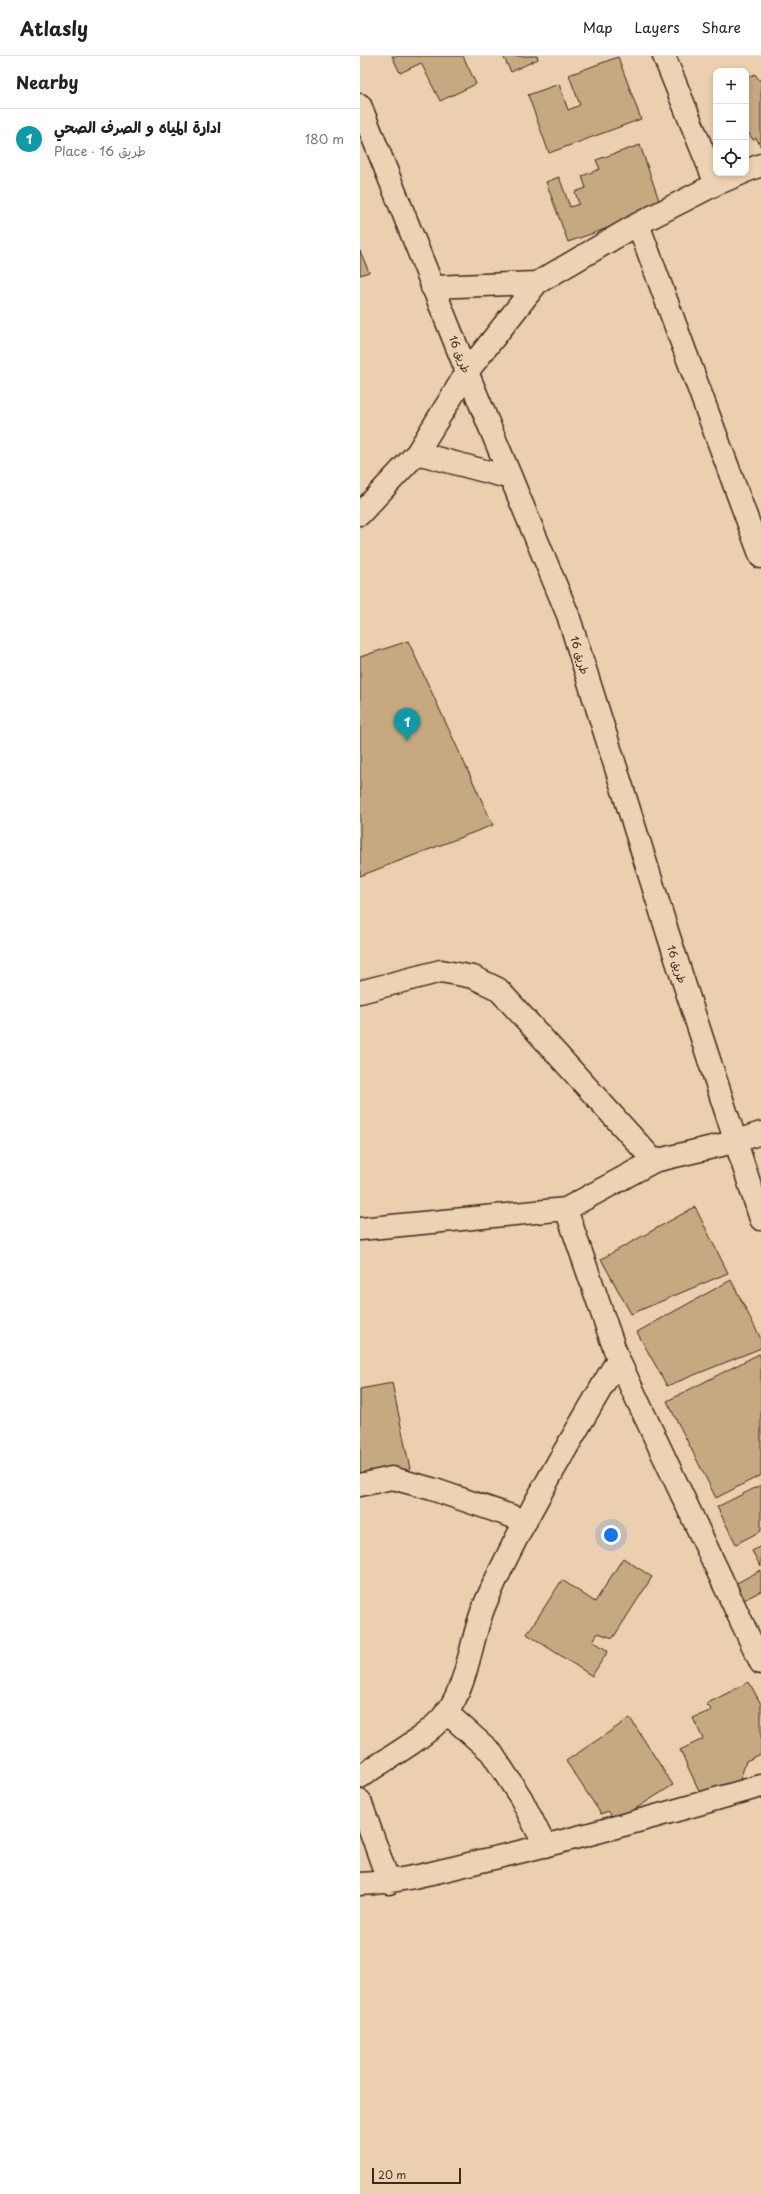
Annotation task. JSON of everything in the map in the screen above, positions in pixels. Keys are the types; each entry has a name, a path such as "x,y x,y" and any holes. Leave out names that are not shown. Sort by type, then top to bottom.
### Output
{"street":[{"path":"664,56 716,184"},
{"name":"طريق 16","path":"360,105 432,287 568,615 734,1142 761,1219"},
{"path":"749,170 761,165"},
{"path":"360,514 417,453 467,372 538,283 638,224 716,184 735,176"},
{"path":"638,224 755,516 761,557"},
{"path":"432,287 538,283"},
{"path":"417,453 511,478"},
{"path":"360,992 441,972 473,977 498,989 654,1161"},
{"path":"360,1229 566,1209 654,1161 761,1134"},
{"path":"566,1209 618,1359 761,1663"},
{"path":"360,1777 432,1727 446,1712 457,1696 485,1605 526,1522 618,1359"},
{"path":"360,1485 392,1478 432,1489 526,1522"},
{"path":"446,1712 491,1752 521,1798 545,1846"},
{"path":"360,1884 389,1883 611,1830 761,1786"},
{"path":"360,1801 389,1883"}],"building":[{"path":"392,56 463,56 476,84 440,101 421,63 400,73"},
{"path":"503,56 537,56 538,59 511,72"},
{"path":"618,57 641,119 549,153 528,95 559,84 568,110 580,105 569,75"},
{"path":"755,74 759,80 761,79 761,147 756,138 753,140 749,134 749,77"},
{"path":"640,145 662,209 568,242 546,182 559,177 570,207 579,204 575,192 586,188 582,176 600,169 596,160"},
{"path":"360,251 369,272 360,275"},
{"path":"408,641 493,825 360,876 360,657"},
{"path":"695,1207 728,1273 631,1314 601,1259"},
{"path":"731,1280 761,1339 761,1348 667,1386 637,1332"},
{"path":"759,1354 761,1359 761,1475 716,1498 667,1401"},
{"path":"392,1383 410,1469 360,1479 360,1389"},
{"path":"761,1485 761,1531 736,1544 717,1507"},
{"path":"761,1546 761,1567 752,1551"},
{"path":"623,1558 652,1577 613,1638 598,1633 593,1641 608,1651 592,1676 527,1634 562,1580 595,1602"},
{"path":"761,1570 761,1591 744,1600 735,1584"},
{"path":"749,1682 761,1704 761,1754 746,1761 740,1780 702,1797 680,1750 703,1739 693,1718 712,1710 706,1704"},
{"path":"630,1718 673,1785 616,1821 608,1811 601,1814 566,1761"}],"place":[{"name":"ادارة المياه و الصرف الصحي","path":"407,741"}]}
